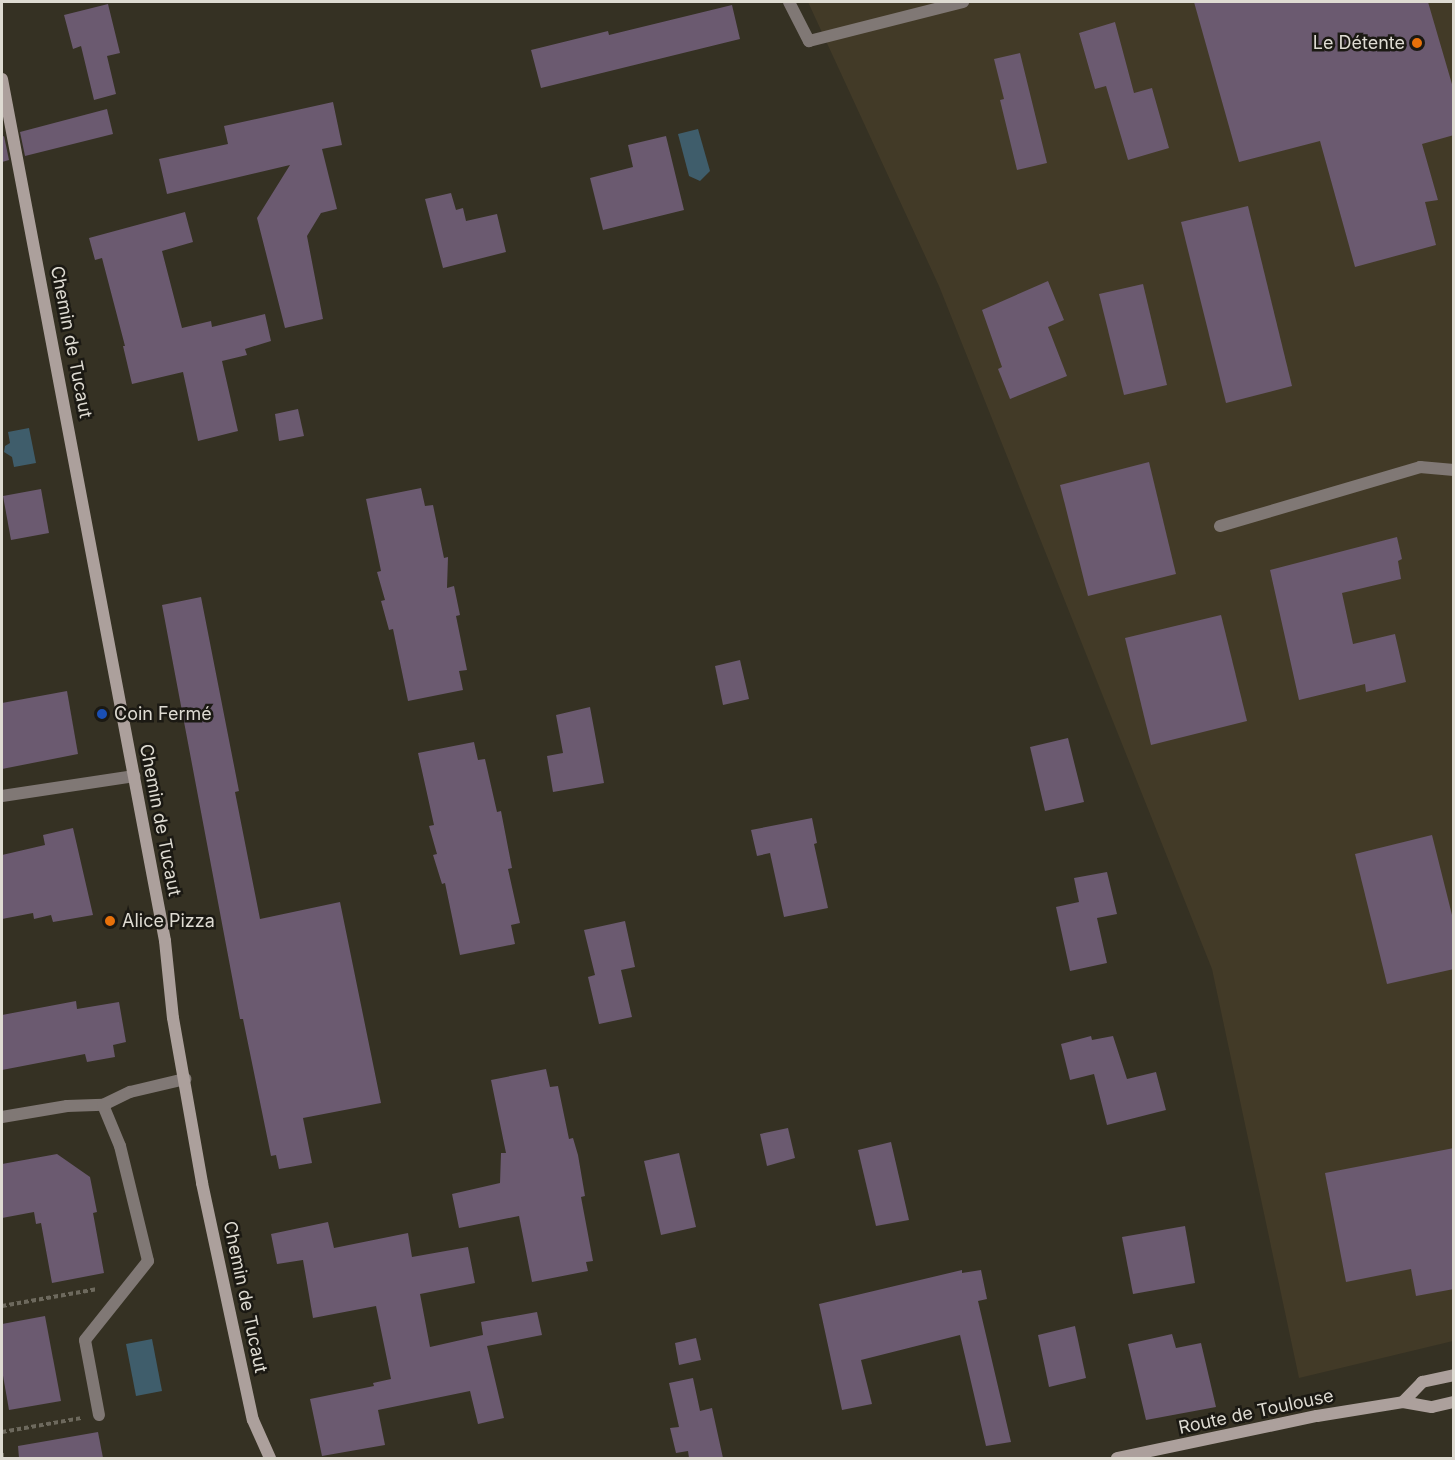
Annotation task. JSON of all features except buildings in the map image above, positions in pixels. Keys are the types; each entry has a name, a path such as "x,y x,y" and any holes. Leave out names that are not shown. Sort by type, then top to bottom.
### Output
{"main road":[{"name":"Chemin de Tucaut","path":"2,79 165,941 173,1018 202,1183 253,1420 270,1458"},
{"path":"1403,1402 1422,1382 1454,1375"},
{"name":"Route de Toulouse","path":"1117,1458 1317,1416 1403,1402 1432,1407 1454,1402"}],"street":[{"path":"789,2 809,41 963,2"},
{"path":"1220,526 1420,467 1454,470"},
{"path":"2,796 134,776"},
{"path":"2,1117 67,1106 103,1106 130,1092 185,1079"},
{"path":"99,1415 85,1340 148,1261 120,1146 103,1106"}],"path":[{"path":"2,1306 130,1284"},
{"path":"2,1432 99,1415"},
{"path":"2,1453 3,1458"}],"shaded area":[{"path":"808,2 1453,2 1453,1341 1299,1378 1212,969 939,286"}],"water":[{"path":"698,129 710,171 700,181 689,176 678,134"},
{"path":"29,428 36,463 14,467 12,457 4,452 5,446 10,443 8,432"},
{"path":"152,1339 162,1391 136,1396 126,1344"}],"place":[{"name":"Le Détente","path":"1417,43"},
{"name":"Coin Fermé","path":"102,714"},
{"name":"Alice Pizza","path":"110,921"}]}
